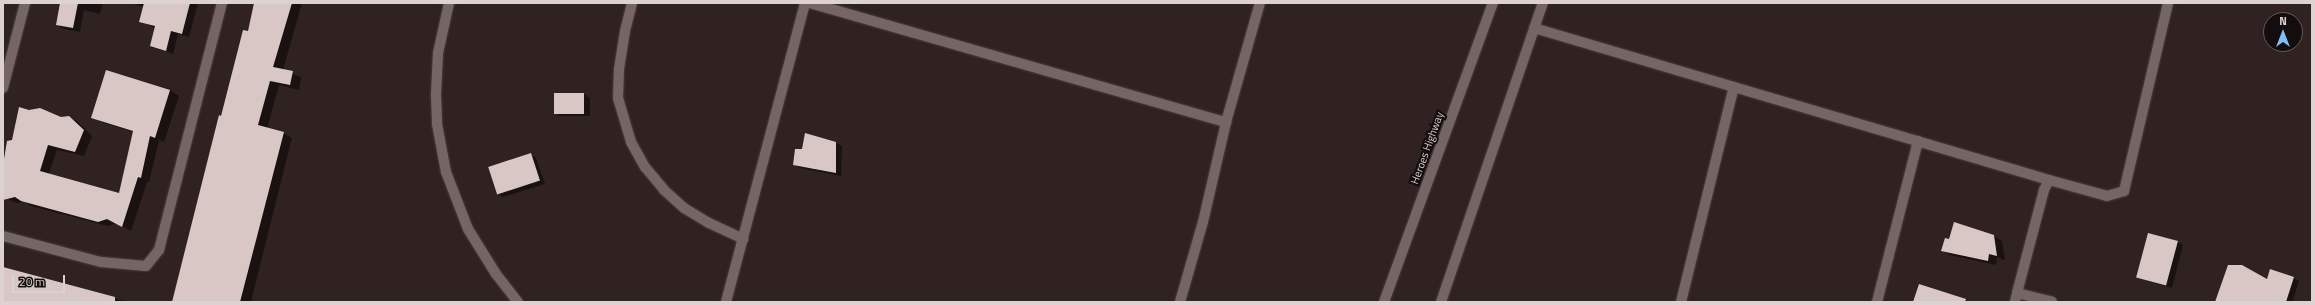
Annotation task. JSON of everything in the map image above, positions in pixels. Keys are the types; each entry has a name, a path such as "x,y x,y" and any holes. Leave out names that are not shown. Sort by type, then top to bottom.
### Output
{"street":[{"path":"3,88 25,3"},
{"path":"3,236 101,262 146,266 159,250 222,3"},
{"path":"449,3 438,54 436,94 437,124 446,172 468,228 496,274 518,302"},
{"path":"632,3 625,31 619,69 618,98 631,142 645,167 664,190 684,208 709,223 744,239"},
{"path":"726,302 744,239 805,3"},
{"path":"810,3 1226,122"},
{"path":"1180,302 1204,222 1226,122 1260,3"},
{"name":"Heroes Highway","path":"1384,302 1493,3"},
{"path":"1441,302 1543,3"},
{"path":"1534,28 2107,196 2124,191 2168,3"},
{"path":"1681,302 1734,87"},
{"path":"1877,302 1918,141"},
{"path":"2049,180 2044,190 2016,297 2052,302"}],"building":[{"path":"60,3 78,3 73,28 56,25"},
{"path":"144,3 190,3 182,34 171,31 166,51 150,46 155,26 139,22"},
{"path":"254,3 292,3 273,67 293,71 290,85 270,81 258,125 284,132 240,302 172,302 219,115 221,116 243,30 248,31"},
{"path":"106,70 170,90 155,138 150,136 141,178 138,177 122,227 107,219 98,222 21,201 15,197 3,200 3,165 7,141 12,140 19,107 29,110 40,108 61,117 69,116 84,130 75,152 48,145 40,171 119,193 133,131 91,118"},
{"path":"554,93 584,93 584,114 554,114"},
{"path":"805,133 836,142 836,173 793,165 795,149 802,149"},
{"path":"531,153 540,181 497,194 488,167"},
{"path":"1954,222 1994,235 1997,256 1989,254 1988,261 1941,251 1945,238 1949,239"},
{"path":"2148,233 2178,241 2166,285 2136,277"},
{"path":"2228,265 2242,265 2267,279 2270,269 2294,277 2286,302 2215,302"},
{"path":"3,267 115,297 115,302 3,302"},
{"path":"1919,284 1966,299 1965,302 1913,302"}]}
